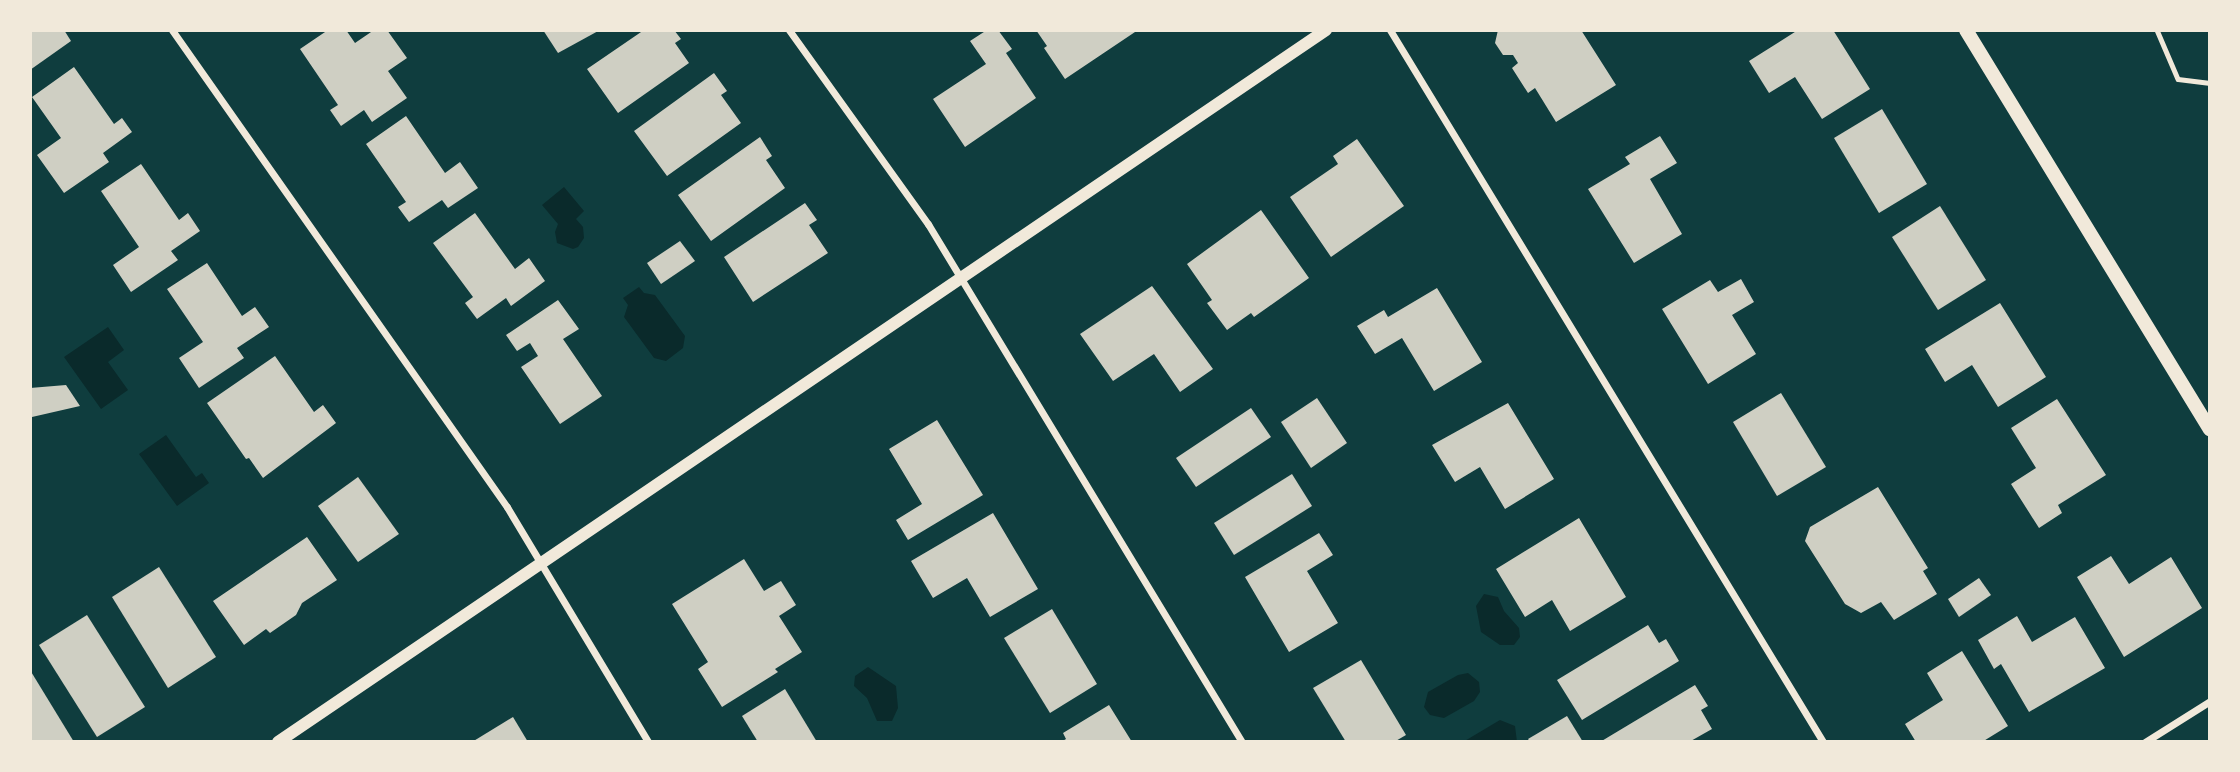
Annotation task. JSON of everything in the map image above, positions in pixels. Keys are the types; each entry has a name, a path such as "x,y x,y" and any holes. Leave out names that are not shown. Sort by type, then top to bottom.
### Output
{"main road":[{"path":"1966,30 2210,429"}],"street":[{"path":"172,30 508,506 648,742"},
{"path":"789,30 928,224 1242,742"},
{"path":"278,742 1326,30"},
{"path":"1390,30 1823,742"},
{"path":"2145,742 2210,701"}],"path":[{"path":"2157,30 2178,79 2210,83"}],"water":[{"path":"564,187 584,211 576,219 583,227 584,238 578,247 573,249 557,243 555,232 558,224 542,205"},
{"path":"639,287 644,293 655,295 685,336 683,348 666,361 654,358 624,317 628,305 623,298"},
{"path":"108,327 124,350 108,362 128,390 101,409 64,357"},
{"path":"166,435 196,477 202,473 209,483 177,506 139,454"},
{"path":"1484,594 1498,597 1504,611 1519,628 1520,637 1514,645 1500,645 1481,632 1476,606"},
{"path":"868,667 896,686 898,708 892,721 877,721 867,698 854,686 855,676"},
{"path":"1468,673 1479,682 1480,692 1474,701 1444,718 1430,715 1424,707 1428,692 1458,675"},
{"path":"1500,720 1515,726 1517,742 1463,742"}],"building":[{"path":"30,30 64,30 71,41 30,70"},
{"path":"328,30 346,30 355,43 374,30 387,30 407,58 388,71 407,98 372,122 364,110 341,126 330,110 338,105 300,49"},
{"path":"543,30 600,30 558,53"},
{"path":"644,30 674,30 681,39 675,43 689,63 618,113 587,69"},
{"path":"987,30 998,30 1012,49 1006,53 1036,98 965,147 933,99 986,64 970,41"},
{"path":"1036,30 1138,30 1065,79 1044,48 1047,46"},
{"path":"1498,30 1581,30 1616,85 1556,122 1535,88 1528,93 1512,68 1518,63 1513,55 1503,55 1495,43"},
{"path":"1798,30 1833,30 1870,89 1822,119 1795,77 1769,93 1749,61"},
{"path":"74,67 114,124 122,118 132,132 103,153 109,162 64,193 37,155 61,138 32,97"},
{"path":"714,73 727,91 721,95 741,123 667,176 634,131"},
{"path":"1882,109 1927,184 1879,213 1834,138"},
{"path":"406,116 445,173 460,162 478,188 448,208 442,200 409,222 398,207 406,202 366,144"},
{"path":"1660,136 1677,163 1650,179 1682,234 1634,263 1588,189 1630,164 1625,157"},
{"path":"760,137 772,156 766,160 785,188 711,241 678,195"},
{"path":"1357,139 1404,206 1331,257 1290,197 1338,164 1333,156"},
{"path":"141,164 179,220 188,213 200,231 171,251 178,260 131,292 113,265 139,247 101,191"},
{"path":"805,203 817,220 809,225 828,253 753,302 724,257"},
{"path":"1940,206 1986,280 1938,310 1892,237"},
{"path":"1261,210 1309,278 1254,317 1251,313 1227,330 1207,303 1212,300 1187,264"},
{"path":"475,213 515,269 529,258 545,281 511,306 506,298 477,319 465,303 473,297 433,243"},
{"path":"680,241 695,261 661,284 647,263"},
{"path":"207,263 242,316 255,307 269,327 237,348 244,358 199,388 179,358 203,342 167,289"},
{"path":"1741,279 1754,302 1732,315 1756,354 1708,384 1662,309 1710,280 1718,292"},
{"path":"1152,286 1213,369 1180,392 1154,354 1113,381 1080,334"},
{"path":"1437,288 1482,362 1434,391 1402,338 1375,354 1357,326 1384,310 1388,317"},
{"path":"558,300 579,329 563,339 602,396 560,424 521,367 538,356 530,343 517,351 506,335"},
{"path":"2000,303 2046,377 1998,407 1972,365 1945,382 1925,349"},
{"path":"275,356 314,412 323,405 336,423 263,478 249,458 246,459 207,403"},
{"path":"66,385 80,406 32,417 30,388"},
{"path":"1781,393 1826,467 1777,496 1733,422"},
{"path":"1317,398 1347,443 1311,468 1281,422"},
{"path":"2057,399 2106,475 2058,505 2062,513 2039,528 2011,484 2036,468 2011,428"},
{"path":"1508,403 1554,479 1505,509 1480,467 1455,482 1432,445"},
{"path":"1251,408 1271,437 1196,487 1176,458"},
{"path":"937,420 983,495 908,540 896,520 922,504 889,449"},
{"path":"1292,474 1312,506 1234,555 1214,523"},
{"path":"358,477 399,534 358,562 318,506"},
{"path":"1878,487 1928,568 1923,571 1937,594 1894,620 1881,602 1861,613 1845,604 1805,541 1810,527"},
{"path":"993,513 1038,589 990,617 967,578 933,598 911,561"},
{"path":"1579,518 1626,597 1570,631 1552,600 1525,617 1496,569"},
{"path":"1319,533 1333,555 1307,571 1338,623 1289,652 1245,577"},
{"path":"307,537 337,580 302,603 296,615 270,633 266,629 244,645 213,601"},
{"path":"2111,556 2129,584 2171,557 2202,608 2124,657 2077,577"},
{"path":"744,559 764,591 781,581 796,605 779,616 802,652 775,669 778,672 722,707 698,669 708,662 672,604"},
{"path":"159,567 216,657 168,688 112,597"},
{"path":"1979,578 1991,595 1959,617 1948,599"},
{"path":"1052,609 1097,684 1050,713 1004,638"},
{"path":"87,615 145,707 97,737 39,645"},
{"path":"2017,616 2032,642 2075,617 2105,668 2029,712 2001,664 1994,669 1978,640"},
{"path":"1648,625 1659,643 1666,639 1679,661 1582,720 1557,680"},
{"path":"1962,651 2008,726 1982,742 1916,742 1905,724 1943,700 1927,673"},
{"path":"1361,660 1406,735 1394,742 1346,742 1313,688"},
{"path":"30,670 74,742 30,742"},
{"path":"1695,685 1708,706 1701,710 1712,729 1689,742 1600,742"},
{"path":"785,689 817,742 758,742 742,716"},
{"path":"1109,705 1132,742 1061,742 1066,739 1063,733"},
{"path":"1567,716 1583,742 1530,742 1528,739"},
{"path":"513,717 528,742 472,742"}]}
